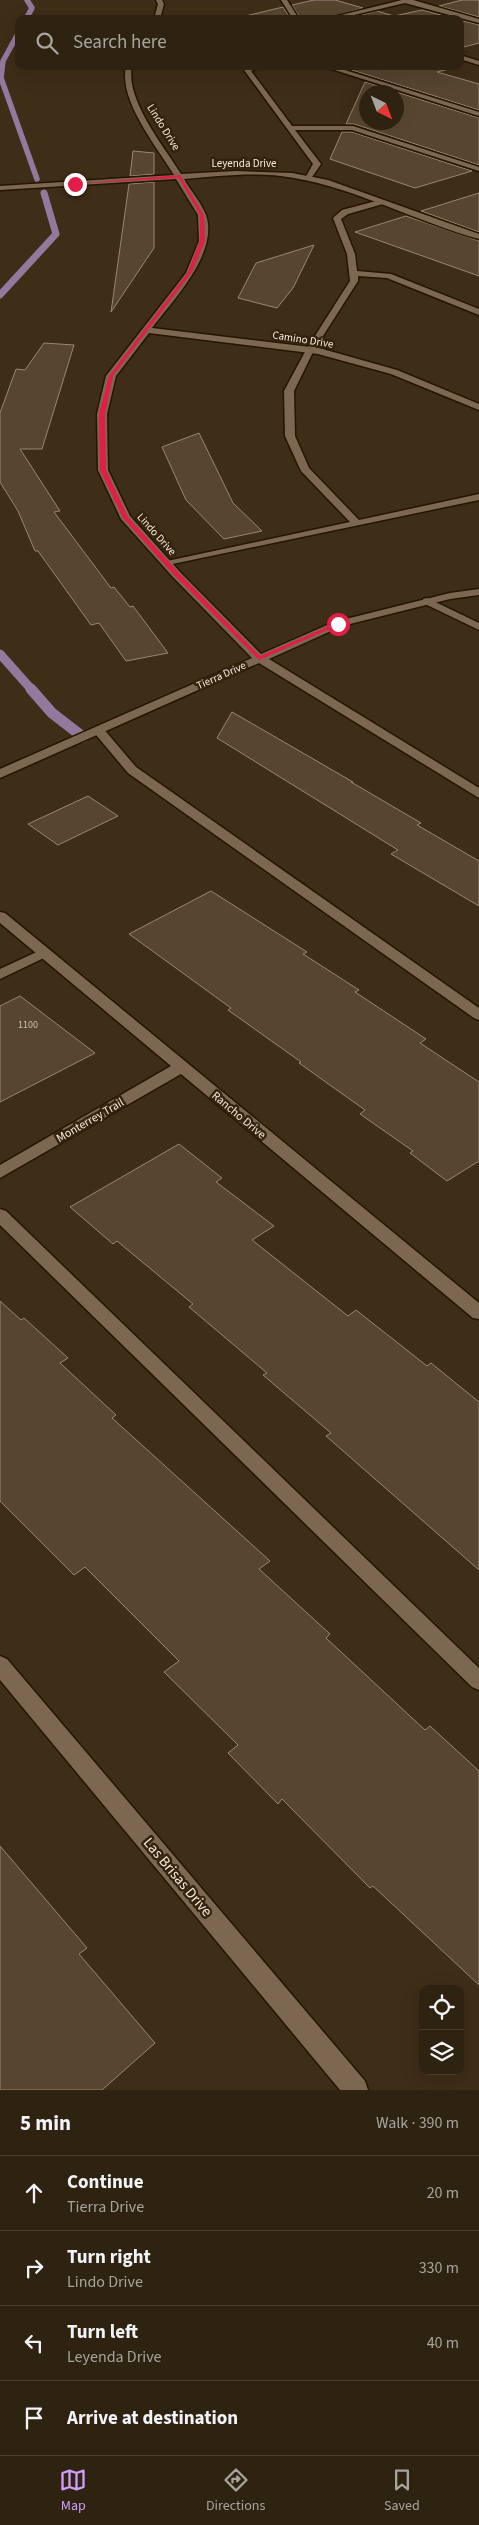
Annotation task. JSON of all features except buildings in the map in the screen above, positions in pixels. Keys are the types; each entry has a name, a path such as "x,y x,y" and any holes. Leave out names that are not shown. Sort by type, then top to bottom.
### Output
{"street":[{"path":"157,15 161,4 160,0"},
{"path":"284,0 293,15"},
{"path":"346,15 407,1 457,15"},
{"path":"464,17 479,21"},
{"path":"464,58 479,63"},
{"name":"Lindo Drive","path":"128,70 127,75 132,100 202,215 203,241 190,272 111,376 102,414 103,470 125,517 167,564 259,658 479,794"},
{"path":"247,70 317,164 307,178"},
{"path":"338,70 479,114"},
{"path":"290,128 353,128 479,170"},
{"name":"Leyenda Drive","path":"0,188 265,173 325,182 479,237"},
{"path":"357,523 305,469 290,436 289,391 310,350 354,281 352,254 336,218 346,212 380,202"},
{"path":"353,273 388,276 479,312"},
{"name":"Camino Drive","path":"146,330 310,350 394,372 479,407"},
{"path":"167,564 479,497"},
{"name":"Tierra Drive","path":"0,774 338,624 427,601 479,592"},
{"path":"427,601 479,627"},
{"path":"98,730 132,770 479,1015"},
{"name":"Rancho Drive","path":"0,916 479,1313"},
{"path":"0,975 43,953"},
{"name":"Monterrey Trail","path":"0,1172 181,1067"},
{"path":"0,1215 479,1681"},
{"name":"Las Brisas Drive","path":"0,1665 356,2090"}],"waterway":[{"path":"27,0 32,8 28,15"},
{"path":"15,39 3,61 1,78 37,179"},
{"path":"0,295 56,234 44,193"},
{"path":"0,654 32,690"},
{"path":"31,689 52,713 83,737"}],"route":[{"path":"75,184 180,177 202,215 203,241 190,272 111,376 102,414 103,470 125,517 176,574 259,658 338,624"}]}
